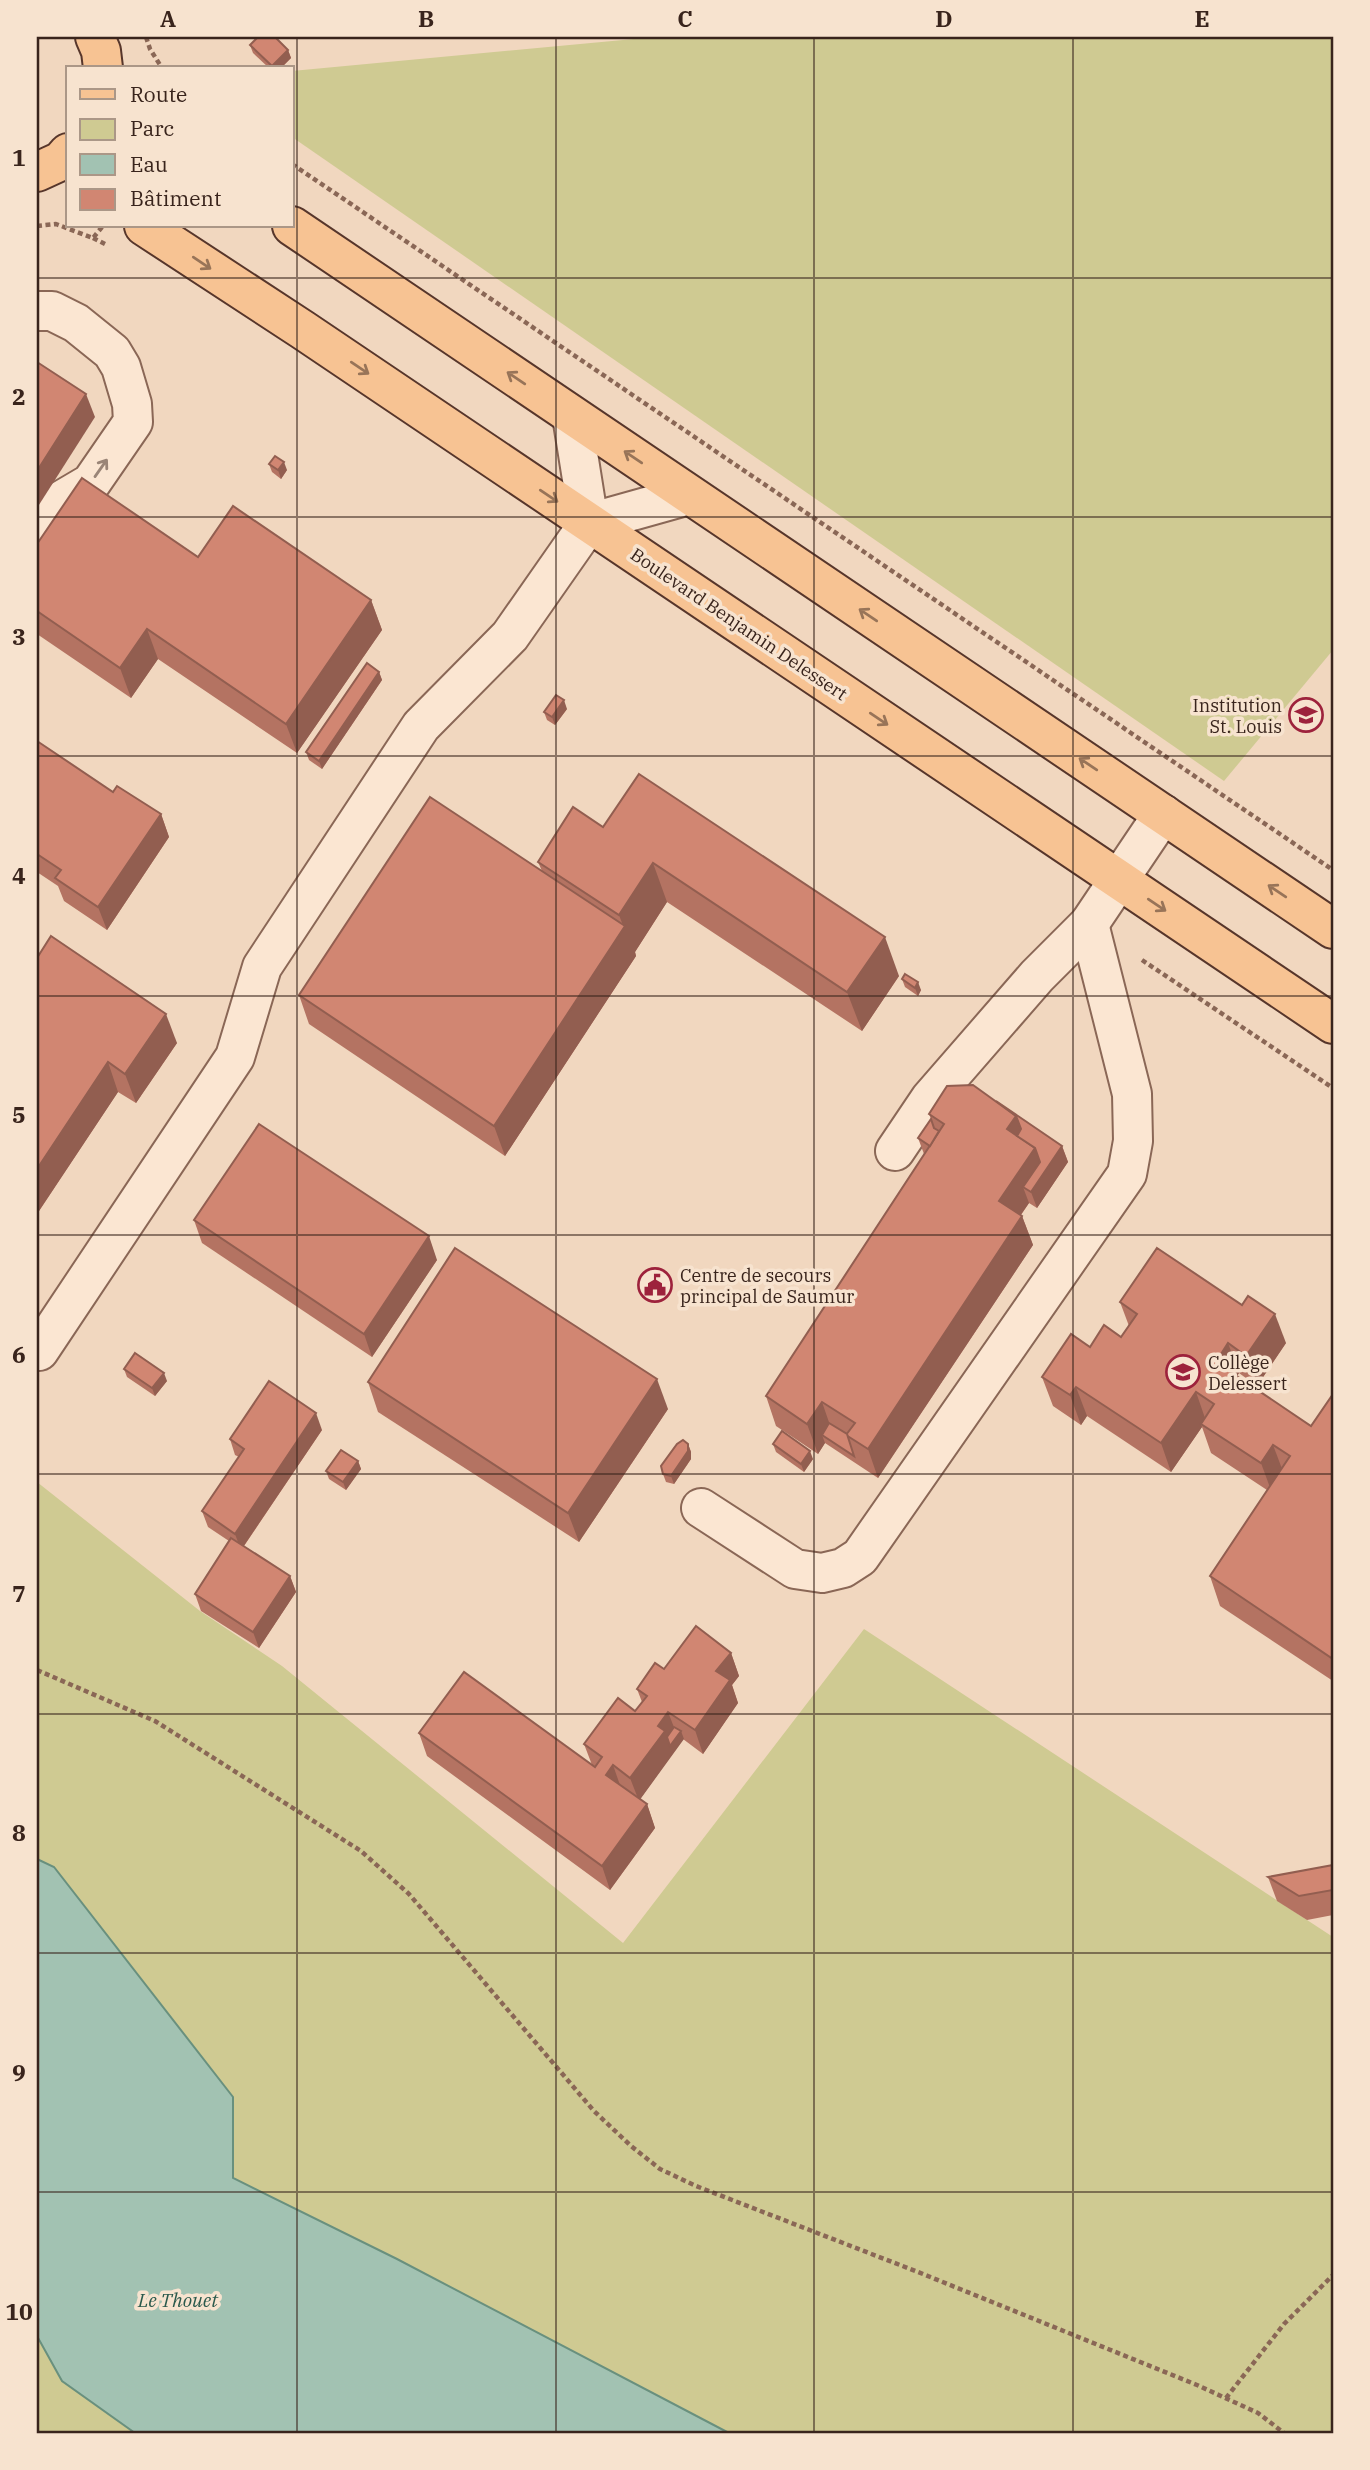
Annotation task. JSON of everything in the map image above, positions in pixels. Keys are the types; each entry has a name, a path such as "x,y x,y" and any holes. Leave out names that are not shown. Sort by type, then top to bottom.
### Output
{"main road":[{"path":"95,37 101,51 103,66"},
{"path":"37,174 66,155"},
{"path":"37,174 66,186"},
{"path":"294,227 1333,929"},
{"name":"Boulevard Benjamin Delessert","path":"147,228 1333,1024"}],"lane":[{"path":"37,311 52,311 76,323 112,352 121,367 132,404 133,422 91,483 57,503 37,532"},
{"path":"572,416 589,523"},
{"path":"39,1351 235,1057 262,967 421,726 510,636 589,523 690,495"},
{"path":"895,1152 930,1099 1037,976 1089,924 1163,814"},
{"path":"701,1508 795,1569 822,1573 842,1568 860,1557 1126,1174 1133,1141 1132,1094 1089,924"}],"path":[{"path":"146,37 161,66"},
{"path":"294,165 1333,870"},
{"path":"37,226 56,224 66,228"},
{"path":"67,228 93,238 101,228"},
{"path":"1089,924 1333,1088"},
{"path":"37,1670 155,1721 362,1851 409,1894 594,2111 660,2169 696,2186 918,2272 1226,2398 1258,2413 1284,2433"},
{"path":"1226,2398 1284,2324 1333,2275"}],"green space":[{"path":"655,37 1333,37 1333,650 1224,781 294,138 294,71"},
{"path":"37,1482 200,1611 282,1666 623,1943 864,1629 1333,1937 1333,2433 37,2433"}],"water":[{"name":"Le Thouet","path":"37,1859 54,1867 233,2097 233,2178 397,2259 729,2433 135,2433 62,2381 37,2336"}],"building":[{"path":"258,37 275,37 288,50 272,66 250,45"},
{"path":"37,362 86,394 37,471"},
{"path":"275,456 284,462 278,470 269,464"},
{"path":"82,478 198,557 233,506 371,600 286,724 147,629 120,668 37,611 37,544"},
{"path":"367,663 379,672 319,761 306,752"},
{"path":"556,695 564,700 552,717 544,712"},
{"path":"37,741 113,792 117,786 161,814 98,907 55,878 61,870 37,854"},
{"path":"639,774 885,937 847,992 653,863 619,915 538,862 573,807 603,827"},
{"path":"430,797 625,926 494,1126 299,995"},
{"path":"51,936 166,1014 125,1074 108,1062 37,1169 37,958"},
{"path":"905,974 918,982 915,988 902,979"},
{"path":"973,1085 1016,1116 1007,1129 1035,1148 999,1201 1022,1216 868,1449 846,1435 855,1423 822,1402 807,1424 766,1396 944,1124 929,1114 947,1086"},
{"path":"996,1101 1062,1146 1031,1192 1023,1187 1040,1162 1035,1148 1017,1136 1021,1129 1016,1116"},
{"path":"931,1119 934,1128 939,1131 930,1146 918,1138"},
{"path":"259,1124 429,1236 364,1334 194,1220"},
{"path":"455,1248 657,1379 568,1513 368,1382"},
{"path":"1157,1248 1242,1305 1248,1296 1275,1314 1246,1356 1228,1343 1216,1362 1311,1426 1333,1394 1333,1659 1210,1576 1290,1456 1273,1445 1261,1463 1201,1424 1214,1404 1196,1392 1161,1443 1076,1387 1070,1395 1042,1377 1071,1334 1090,1347 1104,1325 1121,1337 1137,1314 1120,1302"},
{"path":"135,1353 164,1373 152,1388 124,1369"},
{"path":"269,1381 316,1413 235,1534 202,1511 244,1449 230,1439"},
{"path":"829,1423 847,1434 854,1456 822,1435"},
{"path":"782,1431 810,1451 801,1464 773,1444"},
{"path":"683,1440 688,1444 688,1451 671,1476 663,1474 661,1466"},
{"path":"341,1450 358,1461 343,1482 326,1471"},
{"path":"231,1538 290,1576 253,1632 195,1594"},
{"path":"696,1626 731,1653 716,1671 730,1680 695,1730 668,1712 658,1726 665,1731 630,1778 613,1765 606,1775 647,1804 602,1866 419,1733 464,1672 595,1767 602,1757 584,1744 618,1698 635,1711 647,1696 637,1689 655,1663 664,1669"},
{"path":"674,1727 681,1731 670,1746 667,1737"},
{"path":"1333,1865 1333,1890 1299,1896 1268,1877"}],"place":[{"name":"Institution St. Louis","path":"1306,715"},
{"name":"Centre de secours principal de Saumur","path":"655,1285"},
{"name":"Collège Delessert","path":"1183,1372"}]}
